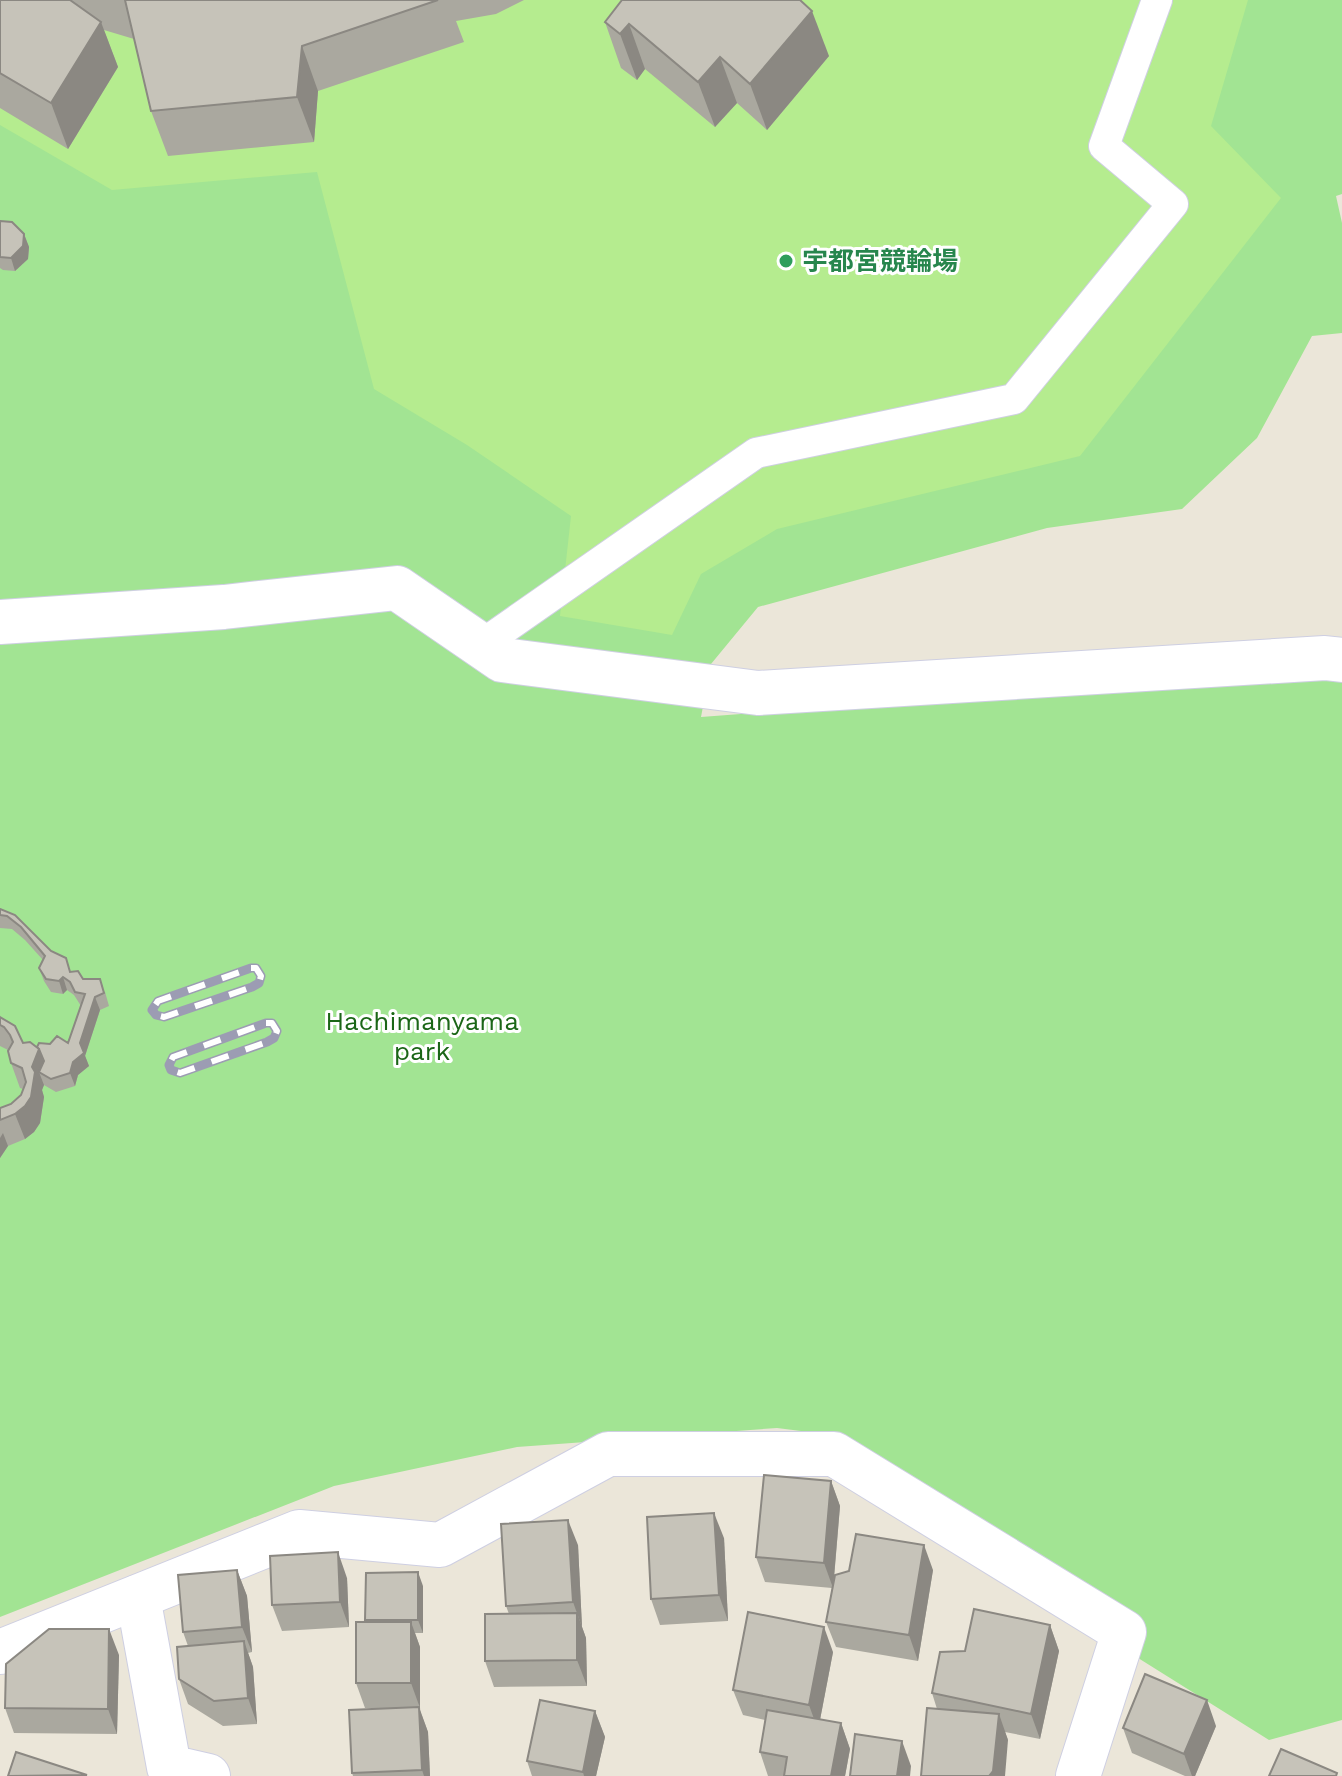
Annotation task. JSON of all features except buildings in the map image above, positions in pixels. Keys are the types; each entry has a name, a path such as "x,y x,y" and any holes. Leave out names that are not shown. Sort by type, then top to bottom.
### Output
{"street":[{"path":"0,622 224,607 397,588 502,660 758,693 1294,659 1342,660"},
{"path":"0,1652 299,1532 440,1545 608,1454 834,1454 1124,1632 1078,1776"},
{"path":"138,1597 169,1767 208,1776"}],"lane":[{"path":"481,645 756,453 1014,399 1173,204 1104,146 1157,0"}],"green space":[{"name":"Hachimanyama park","path":"0,0 1342,0 1342,194 1336,196 1342,223 1342,333 1312,336 1257,438 1182,509 1047,528 758,607 711,664 701,717 1310,671 1342,677 1342,1720 1269,1740 921,1522 801,1431 777,1428 517,1447 334,1486 0,1617"},
{"name":"宇都宮競輪場","path":"0,0 1248,0 1211,126 1281,198 1080,456 777,529 701,574 672,635 560,616 571,516 467,445 374,389 317,172 112,190 0,125"}],"railway":[{"path":"251,968 256,968 261,976 259,983 252,987 164,1017 152,1010 158,1001 251,968"},
{"path":"266,1023 272,1023 277,1031 274,1038 267,1042 180,1073 171,1070 169,1065 173,1057 266,1023"}],"place":[{"name":"宇都宮競輪場","path":"786,261"}]}
